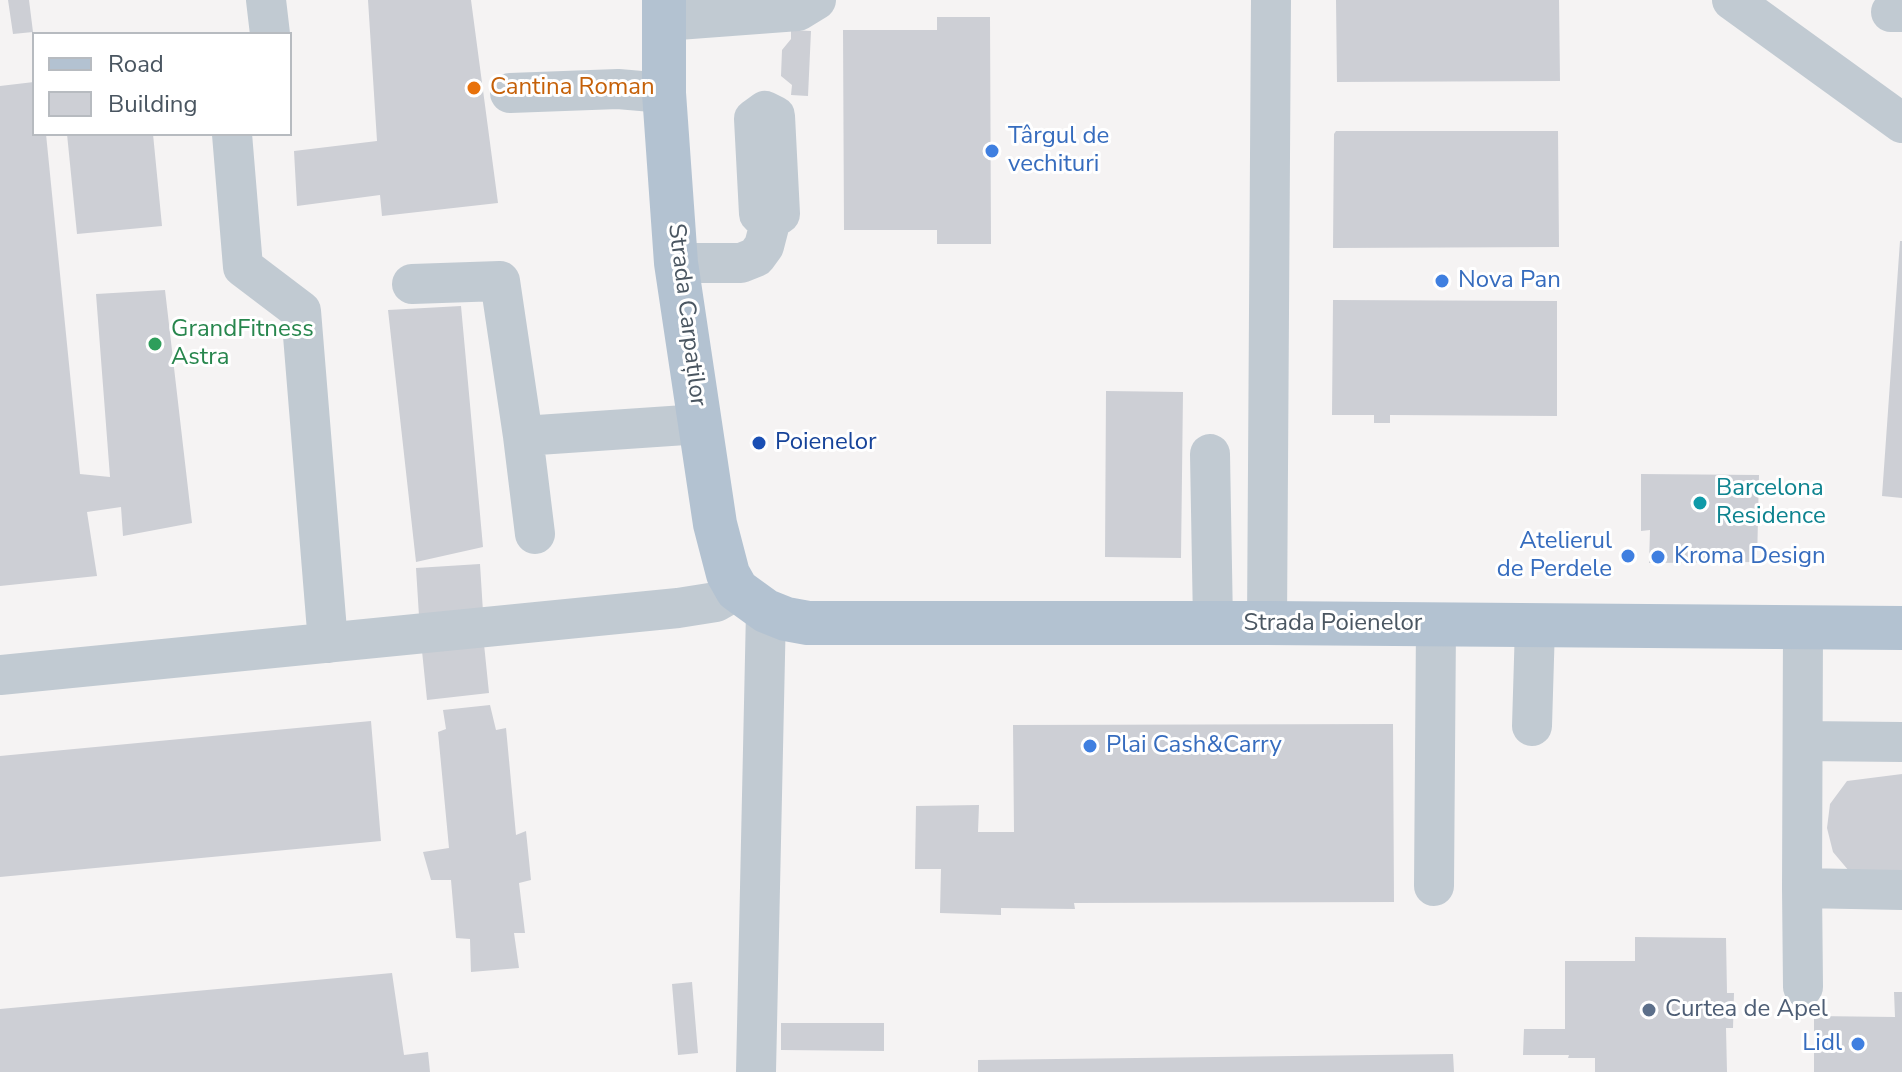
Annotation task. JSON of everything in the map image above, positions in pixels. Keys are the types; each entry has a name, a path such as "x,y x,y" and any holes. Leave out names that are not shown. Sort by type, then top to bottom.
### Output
{"main road":[{"name":"Strada Carpaților","path":"664,11 664,93 676,263 700,424 721,555 752,600"},
{"name":"Strada Poienelor","path":"752,600 786,619 808,623 1902,628"}],"street":[{"path":"266,0 270,32"},
{"path":"664,11 798,11 816,0"},
{"path":"1267,623 1271,0"},
{"path":"1732,0 1902,123"},
{"path":"510,93 618,89 664,93"},
{"path":"232,136 243,267 301,311 328,643"},
{"path":"676,263 741,263 756,257 764,246 771,219"},
{"path":"412,284 500,281 535,534"},
{"path":"523,436 700,424"},
{"path":"1210,454 1213,623"},
{"path":"0,675 752,600 756,1072"},
{"path":"1434,886 1436,625"},
{"path":"1532,726 1535,626"},
{"path":"1803,628 1803,987"},
{"path":"1803,741 1902,742"},
{"path":"1802,888 1902,890"}],"building":[{"path":"8,0 29,0 33,32 13,34"},
{"path":"368,0 471,0 498,203 382,216 380,195 297,206 294,151 377,141"},
{"path":"1336,0 1559,0 1560,81 1337,82"},
{"path":"937,17 990,17 991,244 937,244 937,230 844,230 843,30 937,30"},
{"path":"791,30 811,31 808,96 791,95 792,85 781,76 782,50 791,39"},
{"path":"32,82 32,136 46,136 80,474 110,477 96,294 165,290 192,523 123,536 121,507 87,512 97,576 0,586 0,86"},
{"path":"1336,131 1558,131 1559,247 1333,248"},
{"path":"67,136 153,136 162,226 77,234"},
{"path":"1902,241 1902,498 1882,496"},
{"path":"1333,300 1557,301 1557,416 1390,415 1390,423 1374,423 1374,415 1332,415"},
{"path":"461,306 483,547 416,562 388,310"},
{"path":"1106,391 1183,392 1181,558 1105,557"},
{"name":"Barcelona Residence","path":"1641,474 1759,475 1757,562 1649,563 1650,530 1641,531"},
{"path":"480,564 483,612 419,616 416,568"},
{"path":"484,644 489,693 427,700 422,651"},
{"path":"490,705 496,730 506,728 516,835 526,831 531,880 519,883 525,933 514,933 519,968 471,972 470,939 456,938 451,880 431,880 423,852 449,848 438,732 446,729 443,710"},
{"path":"371,721 381,841 0,877 0,756"},
{"path":"1393,724 1394,902 1074,903 1075,909 1001,908 1001,915 940,913 941,869 915,869 916,806 979,805 978,832 1014,832 1013,725"},
{"path":"1902,774 1902,872 1849,871 1833,852 1827,828 1830,804 1847,781"},
{"name":"Curtea de Apel","path":"1635,937 1726,938 1727,993 1734,993 1733,1028 1726,1028 1727,1072 1595,1072 1595,1058 1523,1055 1524,1029 1565,1029 1565,961 1635,961"},
{"path":"392,973 404,1055 428,1052 430,1072 0,1072 0,1009"},
{"path":"692,982 698,1053 678,1055 672,984"},
{"name":"Lidl","path":"1894,992 1902,992 1902,1072 1814,1072 1814,1016 1895,1017"},
{"path":"781,1023 884,1023 884,1051 781,1050"},
{"path":"1453,1054 1454,1072 978,1072 978,1060"}],"place":[{"name":"Cantina Roman","path":"474,88"},
{"name":"Târgul de vechituri","path":"992,151"},
{"name":"Nova Pan","path":"1442,281"},
{"name":"GrandFitness Astra","path":"155,344"},
{"name":"Poienelor","path":"759,443"},
{"name":"Barcelona Residence","path":"1700,503"},
{"name":"Atelierul de Perdele","path":"1628,556"},
{"name":"Kroma Design","path":"1658,557"},
{"name":"Plai Cash&Carry","path":"1090,746"},
{"name":"Curtea de Apel","path":"1649,1010"},
{"name":"Lidl","path":"1858,1044"}]}
